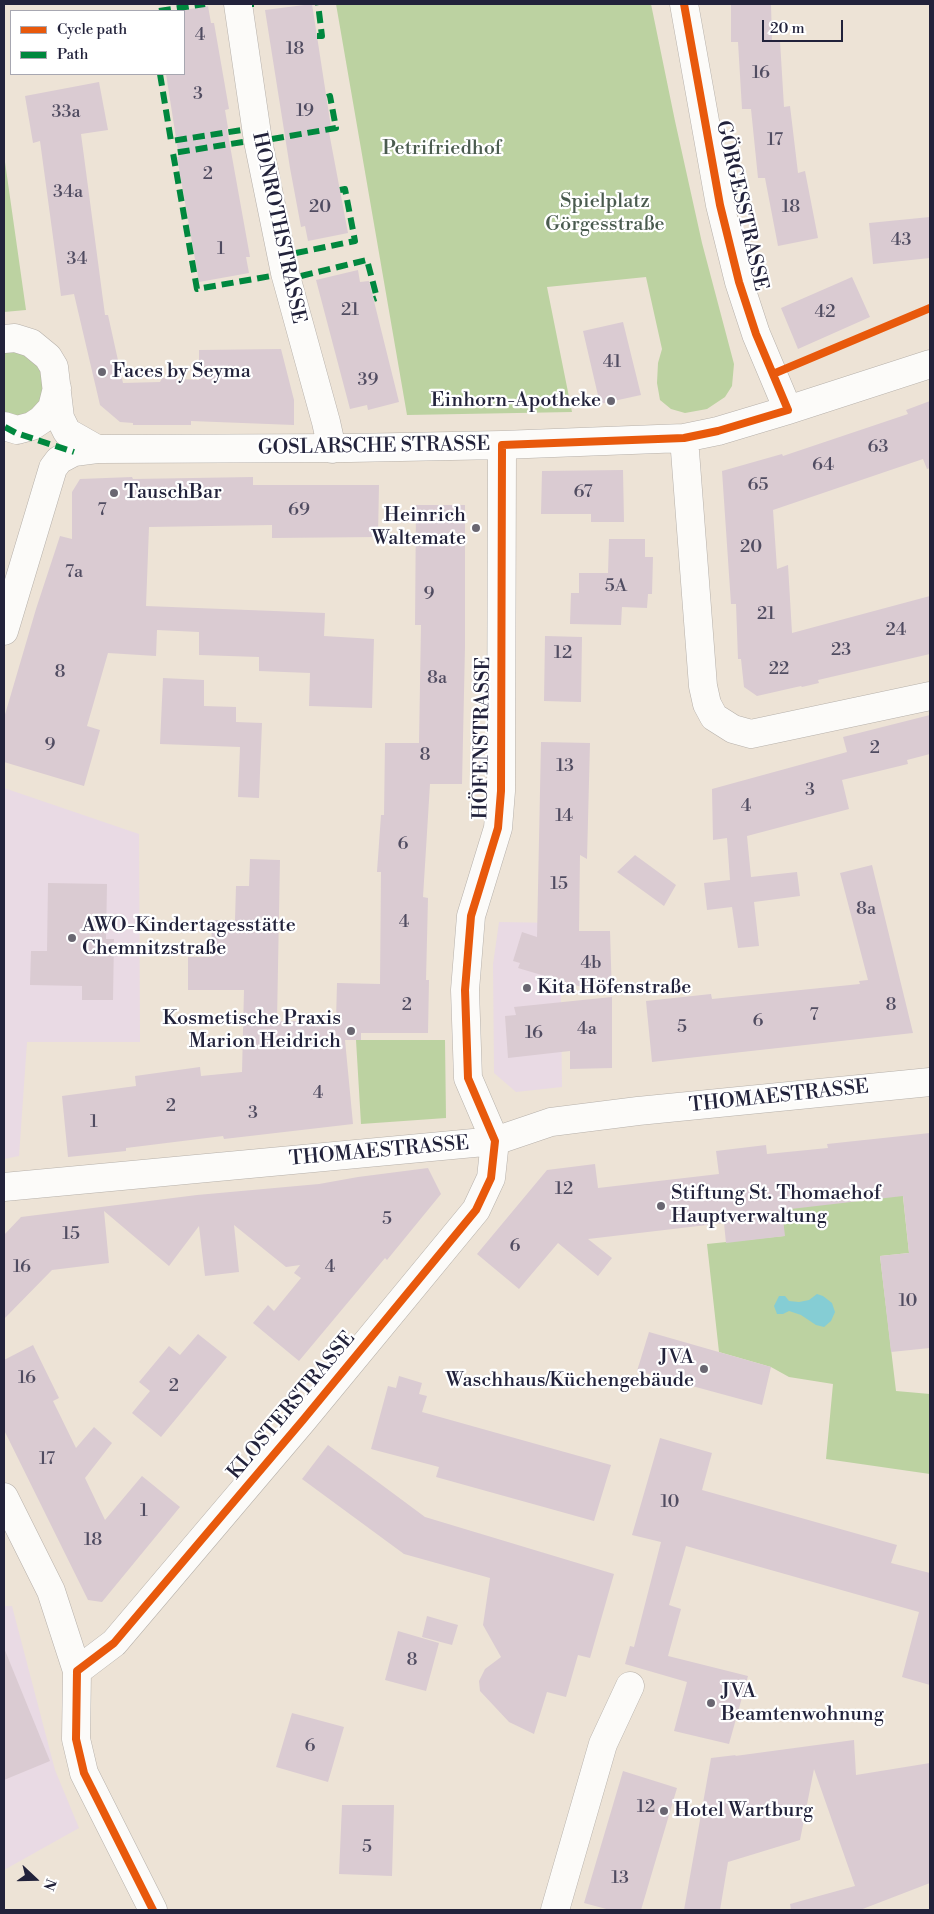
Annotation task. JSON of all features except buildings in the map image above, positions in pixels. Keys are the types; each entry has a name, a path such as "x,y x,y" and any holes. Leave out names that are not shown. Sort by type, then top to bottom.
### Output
{"street":[{"name":"HONROTHSTRASSE","path":"238,4 258,140 285,274 332,449"},
{"name":"GÖRGESSTRASSE","path":"684,4 720,205 739,282 756,334 788,410"},
{"name":"GOSLARSCHE STRASSE","path":"4,339 15,338 31,343 43,351 54,367 60,418 67,432 97,449 332,449 684,438 718,431 788,410 930,364"},
{"path":"4,426 17,430 32,426 41,420 52,408 57,388"},
{"path":"684,438 703,686 707,704 714,717 733,729 751,734 930,696"},
{"name":"HÖFENSTRASSE","path":"495,1140 468,1078 465,990 471,916 498,828 501,791 502,445"},
{"path":"4,631 53,468 59,460 74,452 97,449"},
{"name":"THOMAESTRASSE","path":"4,1188 495,1140 551,1122 638,1111 930,1082"},
{"name":"KLOSTERSTRASSE","path":"77,1671 114,1643 303,1420 476,1210 491,1178 495,1140"},
{"path":"4,1497 51,1590 77,1671 76,1739 84,1773 153,1910"},
{"path":"555,1910 602,1744 630,1686"}],"shaded area":[{"name":"AWO-Kindertagesstätte Chemnitzstraße","path":"4,788 139,834 140,1042 27,1042 19,1156 4,1159"},
{"name":"Kita Höfenstraße","path":"499,922 560,923 562,1087 516,1092 494,1073 493,964"},
{"path":"4,1606 12,1606 55,1770 79,1828 4,1870"}],"green space":[{"path":"336,4 651,4 702,243 734,364 732,386 725,397 707,409 685,413 671,409 660,400 657,383 658,363 662,349 646,277 547,287 572,412 407,415"},
{"path":"4,155 26,310 4,312"},
{"path":"4,349 35,358 40,366 44,392 40,403 21,420 4,417"},
{"path":"356,1040 445,1040 446,1118 361,1124"},
{"path":"900,1169 909,1253 880,1256 896,1391 930,1394 930,1474 826,1459 833,1384 789,1377 771,1367 719,1352 707,1244 784,1236 779,1182"}],"water":[{"path":"817,1294 832,1303 835,1312 831,1321 824,1327 816,1325 801,1315 789,1311 777,1314 774,1306 779,1296 785,1296 789,1301 799,1302 809,1300"}],"marked path":[{"path":"166,10 205,4"},
{"path":"317,36 322,36 318,4"},
{"path":"160,75 171,141 242,130"},
{"path":"272,139 336,128 330,96 327,97"},
{"path":"243,142 173,153 197,289 271,276"},
{"path":"296,253 355,241 345,189 340,190"},
{"path":"301,276 367,260 377,298 374,299"},
{"path":"5,427 16,433 74,452"}],"cycle path":[{"path":"153,1910 84,1773 76,1739 77,1671 114,1643 303,1420 476,1210 491,1178 495,1141 468,1078 465,990 471,916 498,828 501,791 502,445 684,438 718,431 788,410 756,334 739,282 720,205 684,4"},
{"path":"773,374 930,308"}],"place":[{"name":"Faces by Seyma","path":"102,372"},
{"name":"Einhorn-Apotheke","path":"611,401"},
{"name":"TauschBar","path":"114,493"},
{"name":"Heinrich Waltemate","path":"476,528"},
{"name":"AWO-Kindertagesstätte Chemnitzstraße","path":"72,938"},
{"name":"Kita Höfenstraße","path":"527,988"},
{"name":"Kosmetische Praxis Marion Heidrich","path":"351,1031"},
{"name":"Stiftung St. Thomaehof Hauptverwaltung","path":"661,1206"},
{"name":"JVA Waschhaus/Küchengebäude","path":"704,1369"},
{"name":"JVA Beamtenwohnung","path":"711,1703"},
{"name":"Hotel Wartburg","path":"664,1811"}],"park label":[{"name":"Petrifriedhof","path":"442,149"},
{"name":"Spielplatz Görgesstraße","path":"605,214"}]}
